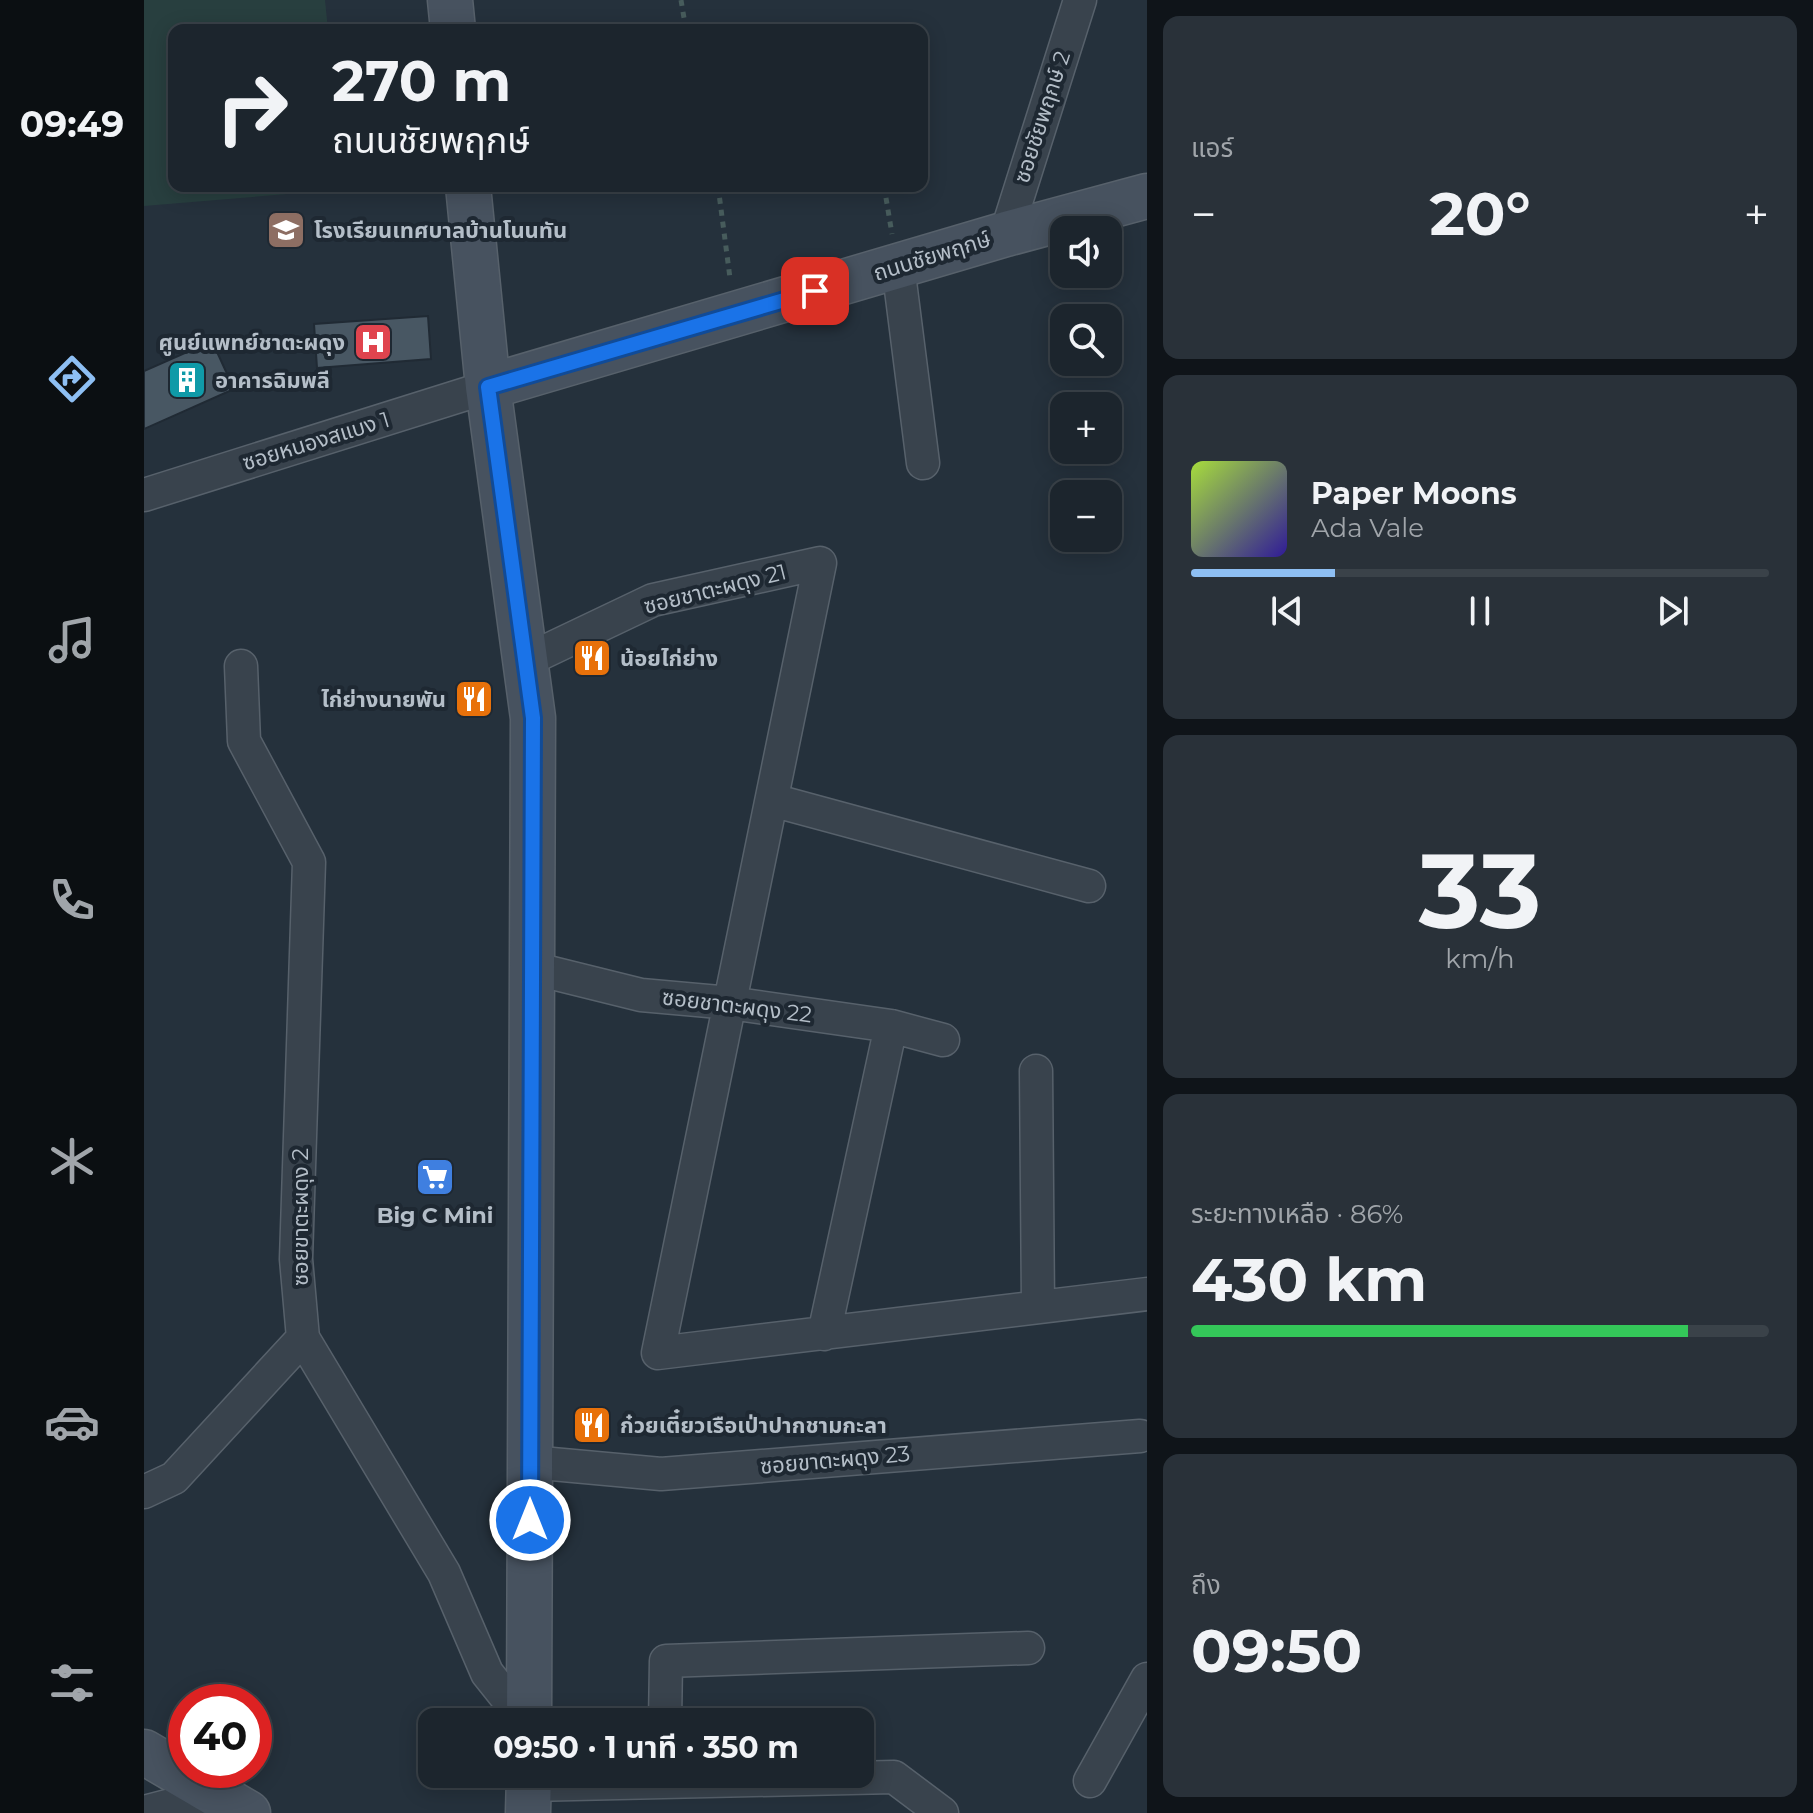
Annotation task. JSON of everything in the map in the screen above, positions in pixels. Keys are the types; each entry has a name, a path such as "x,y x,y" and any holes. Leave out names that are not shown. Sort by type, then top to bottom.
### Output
{"street":[{"path":"450,0 452,24"},
{"name":"ซอยชัยพฤกษ์ 2","path":"1006,234 1080,0"},
{"path":"469,192 488,387 533,718 527,1708"},
{"name":"ถนนชัยพฤกษ์","path":"488,387 1006,234 1147,196"},
{"path":"898,266 923,463"},
{"name":"ซอยหนองสแบง 1","path":"144,495 488,387"},
{"name":"ซอยชาตะผดุง 21","path":"525,661 653,600 820,563 772,800"},
{"name":"ซอยขาตะผดุง 2","path":"241,666 244,741 309,862 296,1259 303,1338 444,1573 487,1673 516,1708"},
{"path":"1089,886 772,800 658,1353 1147,1294"},
{"name":"ซอยชาตะผดุง 22","path":"532,968 641,995 730,1003 891,1026 943,1040"},
{"path":"824,1334 891,1026"},
{"path":"1036,1071 1038,1306"},
{"path":"144,1492 174,1478 303,1338"},
{"name":"ซอยขาตะผดุง 23","path":"530,1462 661,1474 1140,1436"},
{"path":"665,1708 666,1661 1028,1648"},
{"path":"1090,1781 1147,1679"},
{"path":"144,1752 232,1803"},
{"path":"874,1777 894,1777 942,1813"},
{"path":"528,1791 560,1788"},
{"path":"144,1812 232,1803"}],"path":[{"path":"681,0 685,24"},
{"path":"719,192 733,315"},
{"path":"885,192 898,266"}],"green space":[{"path":"144,0 325,0 327,24 168,24 168,192 312,192 144,206"}],"building":[{"name":"ศูนย์แพทย์ชาตะผดุง","path":"428,316 431,359 317,368 314,324"},
{"name":"อาคารฉิมพลี","path":"212,341 234,389 144,429 144,371"}],"place":[{"name":"โรงเรียนเทศบาลบ้านโนนทัน","path":"286,230"},
{"name":"ศูนย์แพทย์ชาตะผดุง","path":"373,342"},
{"name":"อาคารฉิมพลี","path":"187,380"},
{"name":"น้อยไก่ย่าง","path":"592,658"},
{"name":"ไก่ย่างนายพัน","path":"474,699"},
{"name":"Big C Mini","path":"435,1177"},
{"name":"ก๋วยเตี๋ยวเรือเป่าปากชามกะลา","path":"592,1425"}],"route":[{"path":"530,1520 533,718 488,387 815,291"}]}
